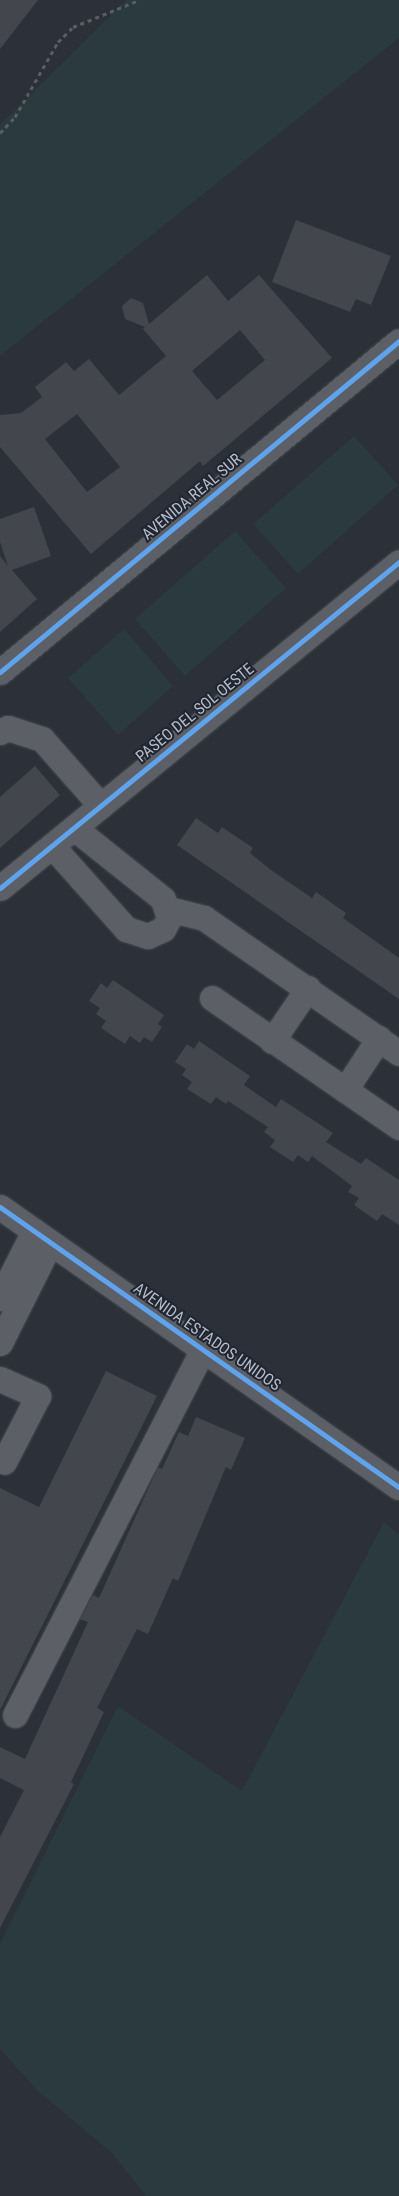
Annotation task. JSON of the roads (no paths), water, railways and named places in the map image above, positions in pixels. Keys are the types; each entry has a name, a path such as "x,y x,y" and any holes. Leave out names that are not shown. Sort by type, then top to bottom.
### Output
{"street":[{"name":"AVENIDA REAL SUR","path":"0,672 399,341"},
{"name":"PASEO DEL SOL OESTE","path":"2,890 74,828 399,562"},
{"path":"0,732 8,728 42,739 101,806"},
{"path":"53,847 118,924 135,935 148,936 163,929 168,909 163,899 74,828"},
{"path":"168,909 204,918 308,988 399,1053"},
{"path":"272,1041 308,988"},
{"path":"212,998 399,1127"},
{"path":"345,1090 379,1038"},
{"name":"AVENIDA ESTADOS UNIDOS","path":"0,1207 399,1487"},
{"path":"0,1298 42,1237"},
{"path":"0,1343 42,1237"},
{"path":"15,1715 203,1350"},
{"path":"0,1379 38,1396 4,1462"}]}
